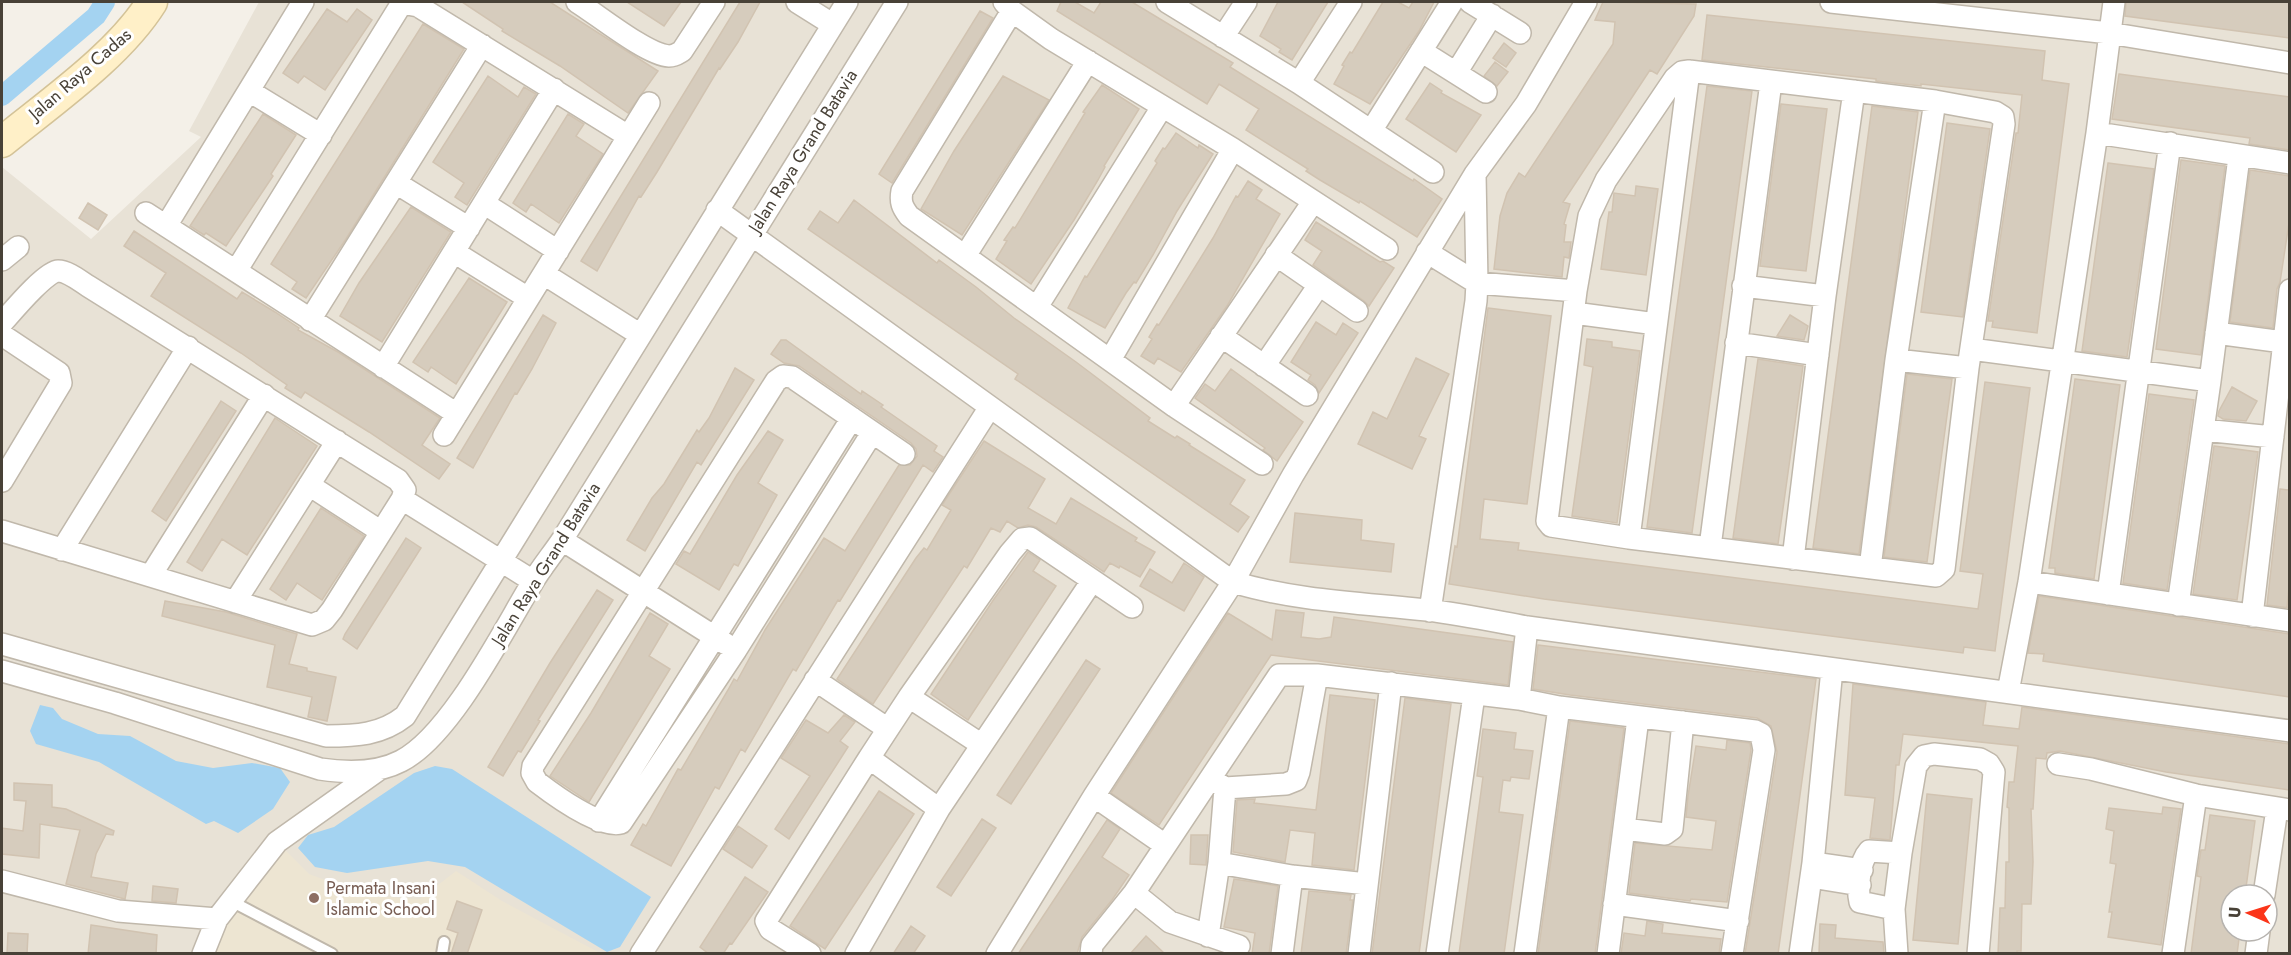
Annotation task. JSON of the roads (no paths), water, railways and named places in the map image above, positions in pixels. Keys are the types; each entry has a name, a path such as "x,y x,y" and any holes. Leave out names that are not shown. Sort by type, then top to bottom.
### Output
{"street":[{"name":"Jalan Raya Cadas","path":"2,142 114,48 141,19 152,2"},
{"path":"166,226 303,2"},
{"path":"236,272 321,135 398,2 418,6 628,136"},
{"path":"578,2 647,48 668,56 675,56 682,51 714,2"},
{"path":"797,2 832,24"},
{"path":"2,644 326,736 378,732 392,726 405,716 639,334 847,2"},
{"name":"Jalan Raya Grand Batavia","path":"2,672 115,703 320,769 362,772 400,761 419,749 444,722 479,672 533,581 562,540 897,2"},
{"path":"1167,2 1299,83 1433,172"},
{"path":"1223,37 1246,2"},
{"path":"1299,83 1351,2"},
{"path":"1371,131 1452,2"},
{"path":"1470,2 1520,33"},
{"path":"997,954 1094,796 1233,582 1293,475 1427,252 1475,174 1526,104 1586,2"},
{"path":"1831,2 2109,33 2289,63"},
{"path":"2008,692 2029,582 2097,133 2114,2"},
{"path":"1262,465 1174,406 909,216 903,208 900,200 902,191 1008,6 1051,39 1233,149 1387,249"},
{"path":"1456,73 1492,15"},
{"path":"310,320 482,45"},
{"path":"1421,51 1486,92"},
{"path":"965,256 1088,61"},
{"path":"1629,538 1689,71"},
{"path":"1689,71 1935,100 1995,112 2004,120 1969,358 1942,573 1932,577 1629,538 1551,526 1547,521 1576,291 1589,216 1606,180 1675,78 1682,72 1689,71"},
{"path":"1710,547 1771,82"},
{"path":"383,367 554,89"},
{"path":"249,91 321,135"},
{"path":"1793,559 1825,296 1854,92"},
{"path":"1870,568 1896,360 1935,100"},
{"path":"444,435 649,103"},
{"path":"1037,307 1162,107"},
{"path":"2097,133 2170,143 2238,157 2289,163"},
{"path":"2108,594 2170,143"},
{"path":"1110,360 1233,149"},
{"path":"2178,604 2210,381 2238,157"},
{"path":"1430,611 1477,283 1475,174"},
{"path":"396,183 469,228"},
{"path":"1174,406 1312,202"},
{"path":"484,204 558,251"},
{"path":"717,210 1233,582 1263,591 1430,611 1527,627 2289,731"},
{"path":"146,213 457,414"},
{"path":"2,260 18,247"},
{"path":"454,252 528,298"},
{"path":"1427,252 1477,283 1576,291"},
{"path":"1276,255 1357,311"},
{"path":"2,323 45,278 53,272 60,271 188,347 337,441 402,483 405,490 402,499 324,620 312,625 2,531"},
{"path":"544,274 639,334"},
{"path":"1264,366 1318,285"},
{"path":"1743,286 1825,296"},
{"path":"2252,616 2272,437 2283,392 2283,342 2289,290"},
{"path":"1574,313 1656,324"},
{"path":"2216,333 2283,342"},
{"path":"2,335 59,373 61,383 2,481"},
{"path":"1221,336 1307,395"},
{"path":"1736,343 1818,355"},
{"path":"62,550 188,347"},
{"path":"1896,360 1969,358 2062,360 2210,381"},
{"path":"872,433 736,650 621,823 599,821 550,793 537,782 532,773 533,766 776,381 783,376 792,377 904,454"},
{"path":"152,575 264,395"},
{"path":"641,954 990,407"},
{"path":"599,821 852,418"},
{"path":"2203,430 2272,437"},
{"path":"235,602 337,441"},
{"path":"309,485 380,531"},
{"path":"402,499 533,581"},
{"path":"810,954 770,929 766,921 909,697 1022,539 1030,538 1132,607"},
{"path":"562,540 736,650"},
{"path":"856,954 939,809 1092,582"},
{"path":"2029,582 2289,621"},
{"path":"1519,699 1527,627"},
{"path":"1800,954 1812,870 1832,669"},
{"path":"1091,954 1092,945 1134,893 1166,845 1218,783 1277,676 1282,674 1317,675 1391,683 1519,699 1638,718 1755,731 1763,737 1764,750 1732,954"},
{"path":"1218,783 1286,784 1296,780 1317,675"},
{"path":"815,680 888,729"},
{"path":"1359,954 1391,683"},
{"path":"1437,954 1474,695"},
{"path":"909,697 982,745"},
{"path":"1525,954 1559,707"},
{"path":"1608,954 1638,718"},
{"path":"1624,830 1665,834 1672,829 1683,722"},
{"path":"287,757 296,728"},
{"path":"1897,954 1894,909 1916,766 1921,759 1934,754 1980,759 1989,764 1994,772 1978,954"},
{"path":"869,758 939,809"},
{"path":"2058,764 2091,769 2196,795 2283,809 2267,883"},
{"path":"203,954 218,920 277,842 380,768"},
{"path":"1208,936 1219,863 1218,783"},
{"path":"2173,954 2196,795"},
{"path":"1094,796 1166,845"},
{"path":"1894,909 1860,902 1861,878 1865,855 1869,851 1901,853"},
{"path":"1219,863 1292,876 1367,884"},
{"path":"1812,870 1861,878"},
{"path":"1282,954 1292,876"},
{"path":"2,882 118,911 218,920"},
{"path":"1134,893 1170,922 1239,946"},
{"path":"1614,904 1738,921"}],"lane":[{"path":"231,901 332,954"}],"water":[{"path":"40,705 53,708 62,719 98,734 130,736 176,761 213,768 252,763 280,768 290,782 273,809 238,833 214,821 206,824 99,762 36,744 30,731"},
{"path":"435,766 452,769 651,897 620,947 607,952 465,867 428,861 347,873 315,867 298,848 308,835 334,827 414,773"}],"waterway":[{"path":"2,96 96,16 105,2"}],"place":[{"name":"Permata Insani Islamic School","path":"314,898"}]}
